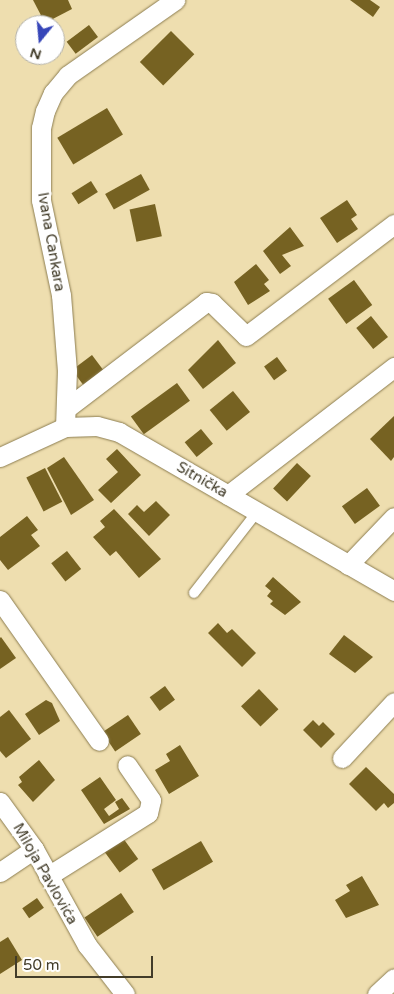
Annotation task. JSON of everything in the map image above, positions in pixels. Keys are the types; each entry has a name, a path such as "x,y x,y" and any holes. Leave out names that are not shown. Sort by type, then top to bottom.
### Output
{"street":[{"name":"Ivana Cankara","path":"65,428 67,408 61,295 41,200 41,128 45,110 53,93 68,75 175,0"},
{"path":"67,408 206,302 212,303 246,336 394,224"},
{"path":"228,495 394,367"},
{"name":"Sitnička","path":"0,458 65,428 97,426 119,432 394,591"},
{"path":"348,565 394,517"},
{"path":"0,600 99,741"},
{"path":"342,758 394,702"},
{"path":"48,876 148,813 151,800 127,765"},
{"name":"Miloja Pavlovića","path":"0,802 34,849 87,945 125,994"},
{"path":"0,872 34,849"},
{"path":"377,994 394,978"}],"lane":[{"path":"194,593 257,512"}],"building":[{"path":"33,0 68,0 72,9 60,15 41,15"},
{"path":"350,0 370,0 380,7 373,17"},
{"path":"89,25 98,37 76,54 67,42"},
{"path":"171,31 194,54 163,85 140,62"},
{"path":"107,108 123,135 73,164 57,138"},
{"path":"141,174 150,190 114,210 105,194"},
{"path":"91,181 98,192 78,204 71,193"},
{"path":"347,200 357,215 351,219 358,229 337,243 320,218"},
{"path":"155,204 162,236 136,242 130,209"},
{"path":"290,227 304,246 282,255 291,266 280,274 263,251"},
{"path":"256,264 269,280 264,284 270,291 248,305 234,282"},
{"path":"354,280 372,305 346,324 328,299"},
{"path":"371,316 388,337 373,349 356,328"},
{"path":"218,340 236,363 203,389 188,370"},
{"path":"92,355 104,371 84,386 72,370"},
{"path":"277,357 287,371 274,380 264,366"},
{"path":"177,383 190,401 144,434 131,417"},
{"path":"233,391 250,412 227,431 210,410"},
{"path":"394,416 394,457 391,461 370,439"},
{"path":"201,429 213,444 197,457 185,442"},
{"path":"117,449 141,475 111,503 98,490 118,472 106,459"},
{"path":"64,457 94,500 71,515 47,468"},
{"path":"297,463 311,476 287,502 273,489"},
{"path":"45,468 62,502 44,511 26,478"},
{"path":"367,488 380,506 355,524 342,506"},
{"path":"156,501 170,515 149,536 128,514 137,505 144,512"},
{"path":"114,509 161,559 139,578 116,551 110,556 93,537 105,527 100,521"},
{"path":"27,516 38,530 31,535 40,546 8,570 0,560 0,537"},
{"path":"67,551 81,569 65,581 51,563"},
{"path":"273,577 301,602 285,615 270,604 273,601 267,596 271,591 265,586"},
{"path":"218,623 227,633 232,629 256,653 242,667 208,633"},
{"path":"344,635 373,657 355,673 329,654"},
{"path":"0,638 16,658 0,669"},
{"path":"165,686 175,700 160,711 150,697"},
{"path":"259,689 278,709 260,727 241,706"},
{"path":"46,700 52,703 60,721 39,735 25,714"},
{"path":"9,710 31,739 6,758 0,751 0,717"},
{"path":"128,715 141,734 115,751 102,732"},
{"path":"313,720 319,726 323,722 335,734 321,748 303,730"},
{"path":"180,745 199,776 169,794 155,770 170,761 166,754"},
{"path":"39,760 55,780 33,802 18,785 22,782 19,777"},
{"path":"366,767 394,794 394,803 388,808 384,803 376,811 349,784"},
{"path":"100,777 116,800 104,809 109,816 119,809 115,802 122,798 130,809 104,824 81,790"},
{"path":"120,834 138,859 120,873 101,848"},
{"path":"201,841 213,862 164,890 152,870"},
{"path":"362,876 379,905 346,918 335,900 350,891 346,885"},
{"path":"121,893 134,912 97,937 85,918"},
{"path":"37,898 44,908 29,918 22,908"},
{"path":"8,937 22,960 0,974 0,942"}]}
